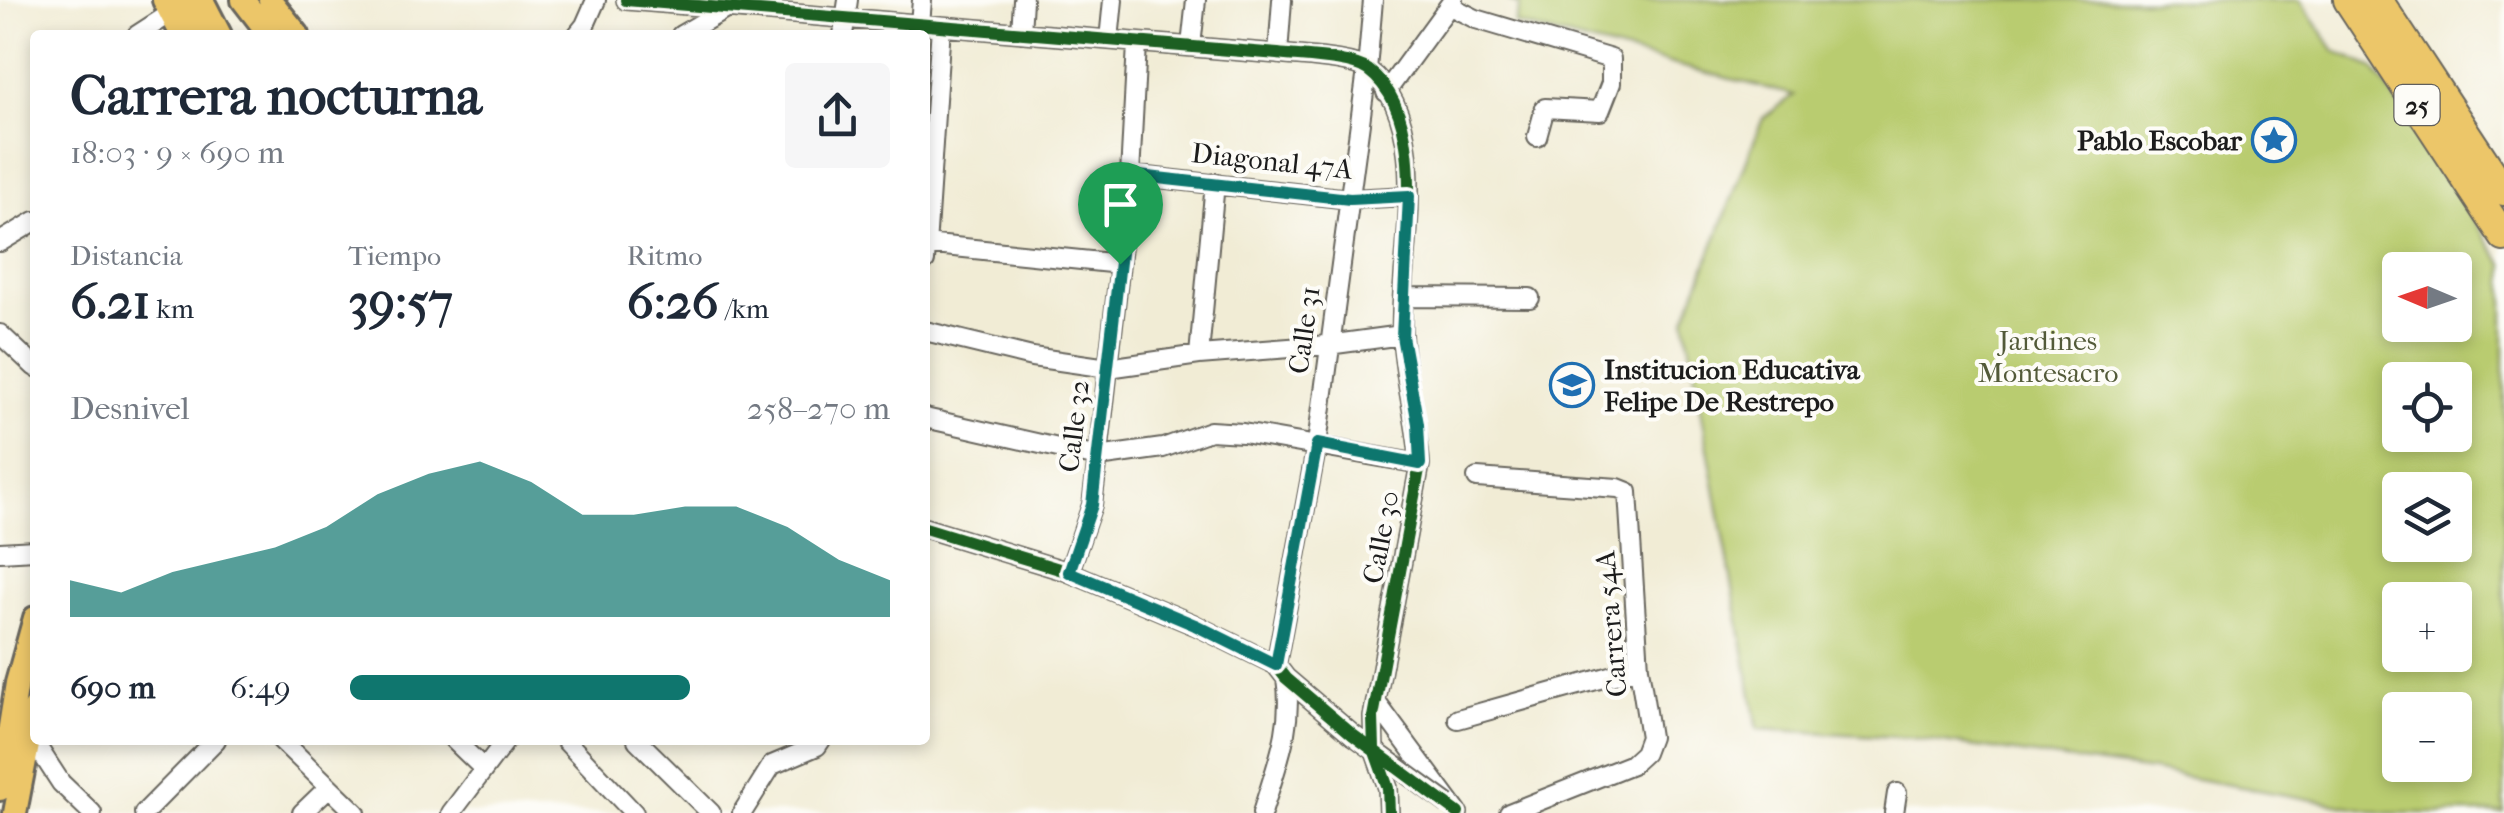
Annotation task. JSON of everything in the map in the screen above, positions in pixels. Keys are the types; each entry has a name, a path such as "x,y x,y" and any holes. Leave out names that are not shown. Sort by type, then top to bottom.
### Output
{"highway":[{"name":"25","path":"2348,0 2495,200"},
{"name":"25","path":"2379,0 2464,130 2495,200 2504,237"}],"main road":[{"path":"202,0 217,30"},
{"path":"243,0 266,30"},
{"path":"270,0 294,30"},
{"path":"173,4 181,30"},
{"path":"173,4 197,30"},
{"path":"0,789 17,683 30,636"},
{"path":"15,813 30,737"}],"street":[{"path":"582,30 596,0"},
{"path":"626,0 726,9 771,6 846,18 1278,54 1352,64 1368,70"},
{"path":"920,24 922,0"},
{"path":"1020,32 1024,0"},
{"path":"1109,40 1113,0"},
{"path":"1191,46 1196,0"},
{"path":"1278,54 1282,0"},
{"name":"Calle 31","path":"1262,813 1288,726 1290,703 1281,671 1317,444 1368,70 1373,0"},
{"path":"1386,92 1451,3 1476,19 1611,59 1611,83 1600,112 1545,108 1537,137"},
{"path":"143,30 173,4"},
{"path":"690,30 726,9"},
{"path":"930,135 941,26"},
{"name":"Calle 32","path":"1069,572 1092,505 1130,175 1137,44"},
{"name":"Calle 30","path":"1368,70 1386,92 1400,120 1408,155 1402,336 1418,424 1420,464 1376,702 1374,749 1388,788 1389,813"},
{"name":"Diagonal 47A","path":"1130,175 1350,199 1409,196"},
{"path":"1200,355 1216,183"},
{"path":"0,242 30,224"},
{"path":"930,250 1120,264"},
{"path":"1404,297 1530,298"},
{"path":"930,332 1032,357 1108,368 1402,336"},
{"path":"0,334 30,362"},
{"path":"930,419 1098,456 1163,448 1210,432 1317,444 1420,464"},
{"name":"Carrera 54A","path":"1477,478 1618,488 1628,492 1639,668 1650,737 1644,754 1632,764 1509,813"},
{"path":"930,530 1069,572 1195,625 1281,671 1354,735 1453,808"},
{"path":"0,552 30,550"},
{"path":"1458,719 1639,668"},
{"path":"1376,702 1453,808"},
{"path":"35,745 60,783 92,813"},
{"path":"144,813 211,745"},
{"path":"286,745 356,813"},
{"path":"459,745 484,769"},
{"path":"450,813 502,745"},
{"path":"571,745 634,813"},
{"path":"642,745 711,813"},
{"path":"742,813 772,765 817,745"},
{"path":"302,813 329,786"},
{"path":"1894,813 1896,793"}],"green space":[{"name":"Jardines Montesacro","path":"1507,0 2300,0 2335,51 2374,68 2504,265 2504,813 2386,813 2152,771 1913,738 1758,729 1685,319 1763,118 1794,95 1515,24 1520,5"}],"cycle path":[{"path":"626,0 1278,54 1338,60 1368,70 1389,93 1401,122 1408,157 1402,335 1420,464 1373,717 1374,749 1388,788 1389,813"},
{"path":"930,530 1069,572 1195,625 1276,665 1353,735 1458,813"}],"place":[{"name":"Pablo Escobar","path":"2274,140"},
{"name":"Institucion Educativa Felipe De Restrepo","path":"1572,385"}],"route":[{"path":"1130,175 1350,199 1409,196 1402,336 1418,424 1420,464 1317,444 1276,665 1195,625 1069,572 1092,505 1120,264 1130,175"}]}
